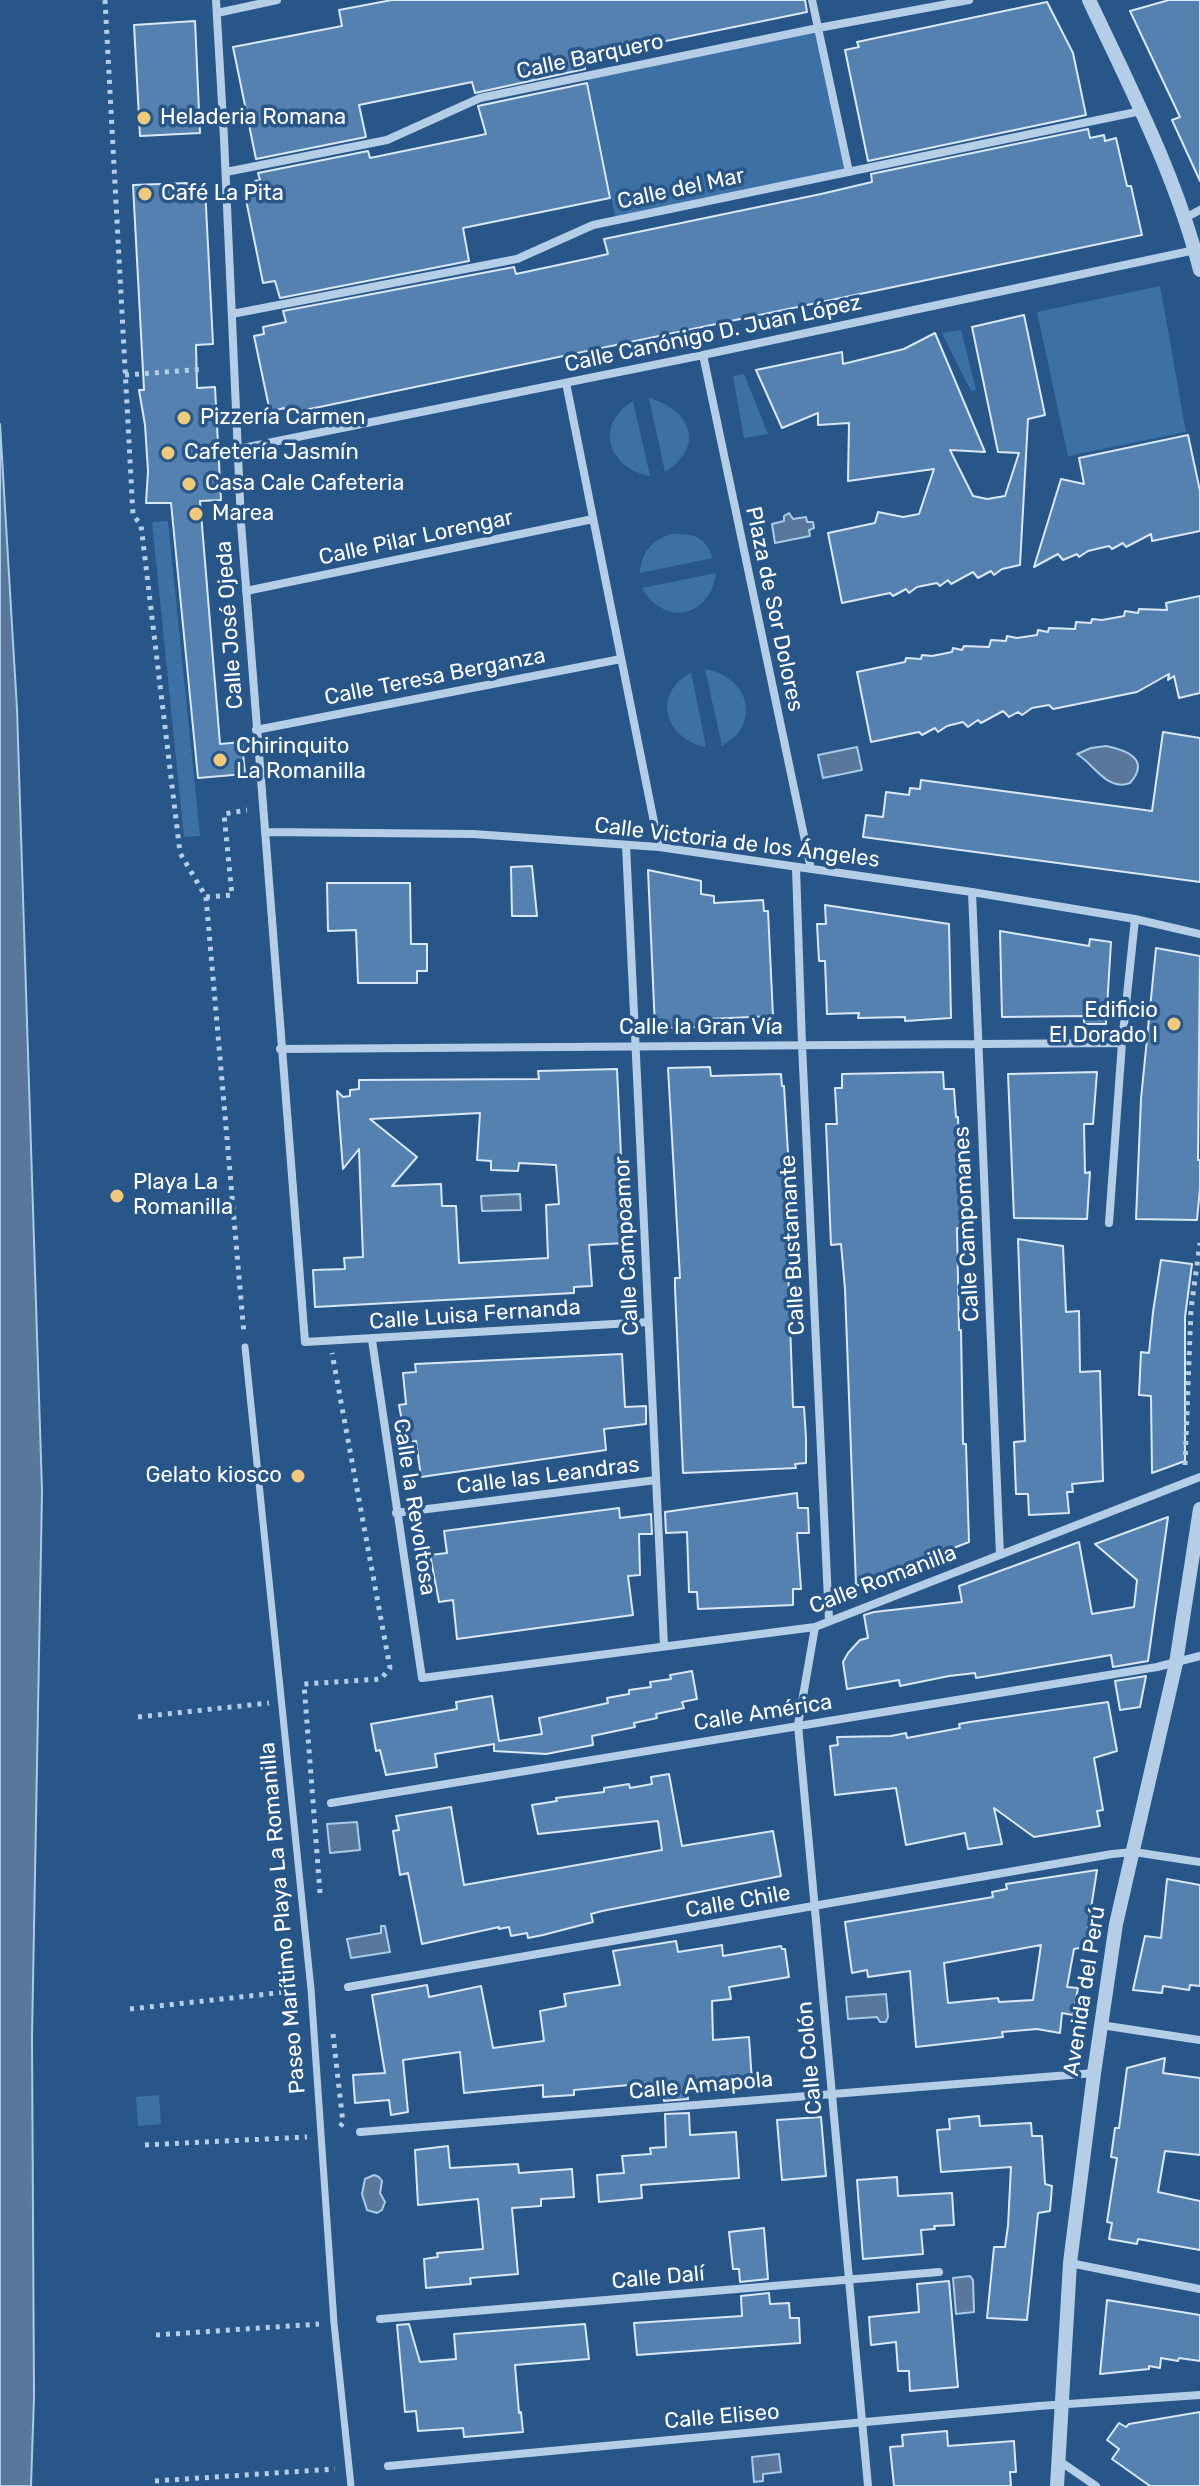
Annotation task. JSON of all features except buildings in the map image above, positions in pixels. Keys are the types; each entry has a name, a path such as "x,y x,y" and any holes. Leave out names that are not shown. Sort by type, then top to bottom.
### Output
{"street":[{"name":"Calle José Ojeda","path":"216,0 246,591 305,1342"},
{"path":"217,13 277,0"},
{"path":"812,0 849,172"},
{"name":"Calle Barquero","path":"226,172 387,140 480,98 969,0"},
{"path":"1089,0 1141,111 1185,218 1200,270"},
{"name":"Calle del Mar","path":"232,314 517,259 593,225 1141,111"},
{"path":"1185,218 1200,210"},
{"name":"Calle Canónigo D. Juan López","path":"238,449 703,355 1195,250"},
{"name":"Plaza de Sor Dolores","path":"703,355 811,869"},
{"path":"566,383 659,847"},
{"name":"Calle Pilar Lorengar","path":"246,591 593,519"},
{"name":"Calle Teresa Berganza","path":"256,730 621,659"},
{"name":"Calle Victoria de los Ángeles","path":"265,832 473,834 659,847 972,892 1135,919 1200,934"},
{"name":"Calle Campoamor","path":"626,845 664,1646"},
{"name":"Calle Bustamante","path":"796,868 829,1621"},
{"name":"Calle Campomanes","path":"972,892 1000,1555"},
{"path":"1109,1223 1135,919"},
{"name":"Calle la Gran Vía","path":"280,1049 1122,1043"},
{"name":"Calle Luisa Fernanda","path":"305,1342 648,1322"},
{"name":"Calle la Revoltosa","path":"372,1340 422,1678"},
{"name":"Paseo Marítimo Playa La Romanilla","path":"245,1347 311,1989 334,2323 351,2486"},
{"name":"Calle Romanilla","path":"422,1678 815,1627 1200,1477"},
{"name":"Calle las Leandras","path":"396,1513 656,1480"},
{"name":"Avenida del Perú","path":"1057,2486 1070,2263 1101,2025 1116,1924 1176,1663 1200,1509"},
{"name":"Calle Colón","path":"815,1627 798,1725 868,2486"},
{"name":"Calle América","path":"331,1803 1176,1663 1200,1656"},
{"name":"Calle Chile","path":"348,1987 1112,1854 1134,1852 1200,1862"},
{"path":"1101,2025 1200,2040"},
{"name":"Calle Amapola","path":"360,2132 1094,2073"},
{"path":"1070,2263 1200,2289"},
{"name":"Calle Dalí","path":"380,2319 939,2272"},
{"name":"Calle Eliseo","path":"388,2466 1061,2404 1200,2395"},
{"path":"1058,2460 1096,2486"}],"path":[{"path":"105,0 133,515 141,525 180,853 206,897 245,1347"},
{"path":"125,375 204,369"},
{"path":"206,897 232,895 224,814 263,807"},
{"path":"321,1897 304,1684 381,1679 390,1668 329,1341"},
{"path":"138,1717 282,1702"},
{"path":"130,2009 311,1989"},
{"path":"332,2019 343,2123 333,2134"},
{"path":"145,2145 320,2136"},
{"path":"156,2335 334,2323"},
{"path":"155,2481 350,2468"}],"shaded area":[{"path":"818,28 849,172 616,221 587,76"},
{"path":"1160,286 1186,432 1068,456 1037,312"},
{"path":"961,330 976,390 971,391 942,333"},
{"path":"744,374 768,434 744,438 733,376"},
{"path":"649,398 675,411 688,430 686,451 665,472"},
{"path":"633,401 650,476 624,464 611,444 613,422"},
{"path":"0,424 17,709 42,1491 32,2038 34,2397 31,2486 0,2486"},
{"path":"789,513 793,519 806,517 807,522 813,522 814,528 809,530 810,536 775,543 772,524 784,521 784,516"},
{"path":"168,521 200,836 184,837 152,522"},
{"path":"671,534 697,537 713,558 640,573 649,548"},
{"path":"716,573 705,600 685,612 662,608 642,588"},
{"path":"705,669 725,676 740,689 744,698 746,708 741,729 722,746"},
{"path":"691,672 706,747 696,745 680,734 669,719 667,710 674,687"},
{"path":"1106,746 1128,753 1137,762 1136,775 1130,783 1114,784 1077,754"},
{"path":"857,747 862,770 823,778 818,755"},
{"path":"520,1194 521,1210 482,1211 481,1196"},
{"path":"357,1822 360,1850 330,1853 327,1824"},
{"path":"381,1926 385,1926 390,1952 351,1958 347,1939 381,1933"},
{"path":"886,1994 886,2022 880,2022 877,2017 848,2019 846,1997"},
{"path":"159,2095 161,2124 138,2126 136,2097"},
{"path":"374,2175 382,2181 380,2193 385,2202 377,2213 367,2210 362,2194 365,2179"},
{"path":"970,2276 973,2280 974,2312 956,2314 953,2278"},
{"path":"779,2454 781,2472 763,2474 763,2481 754,2482 752,2457"}],"place":[{"name":"Heladeria Romana","path":"144,118"},
{"name":"Café La Pita","path":"145,194"},
{"name":"Pizzería Carmen","path":"184,418"},
{"name":"Cafetería Jasmín","path":"168,453"},
{"name":"Casa Cale Cafeteria","path":"189,484"},
{"name":"Marea","path":"196,514"},
{"name":"Chirinquito La Romanilla","path":"220,760"},
{"name":"Edificio El Dorado I","path":"1174,1024"},
{"name":"Playa La Romanilla","path":"117,1196"},
{"name":"Gelato kiosco","path":"298,1476"}]}
